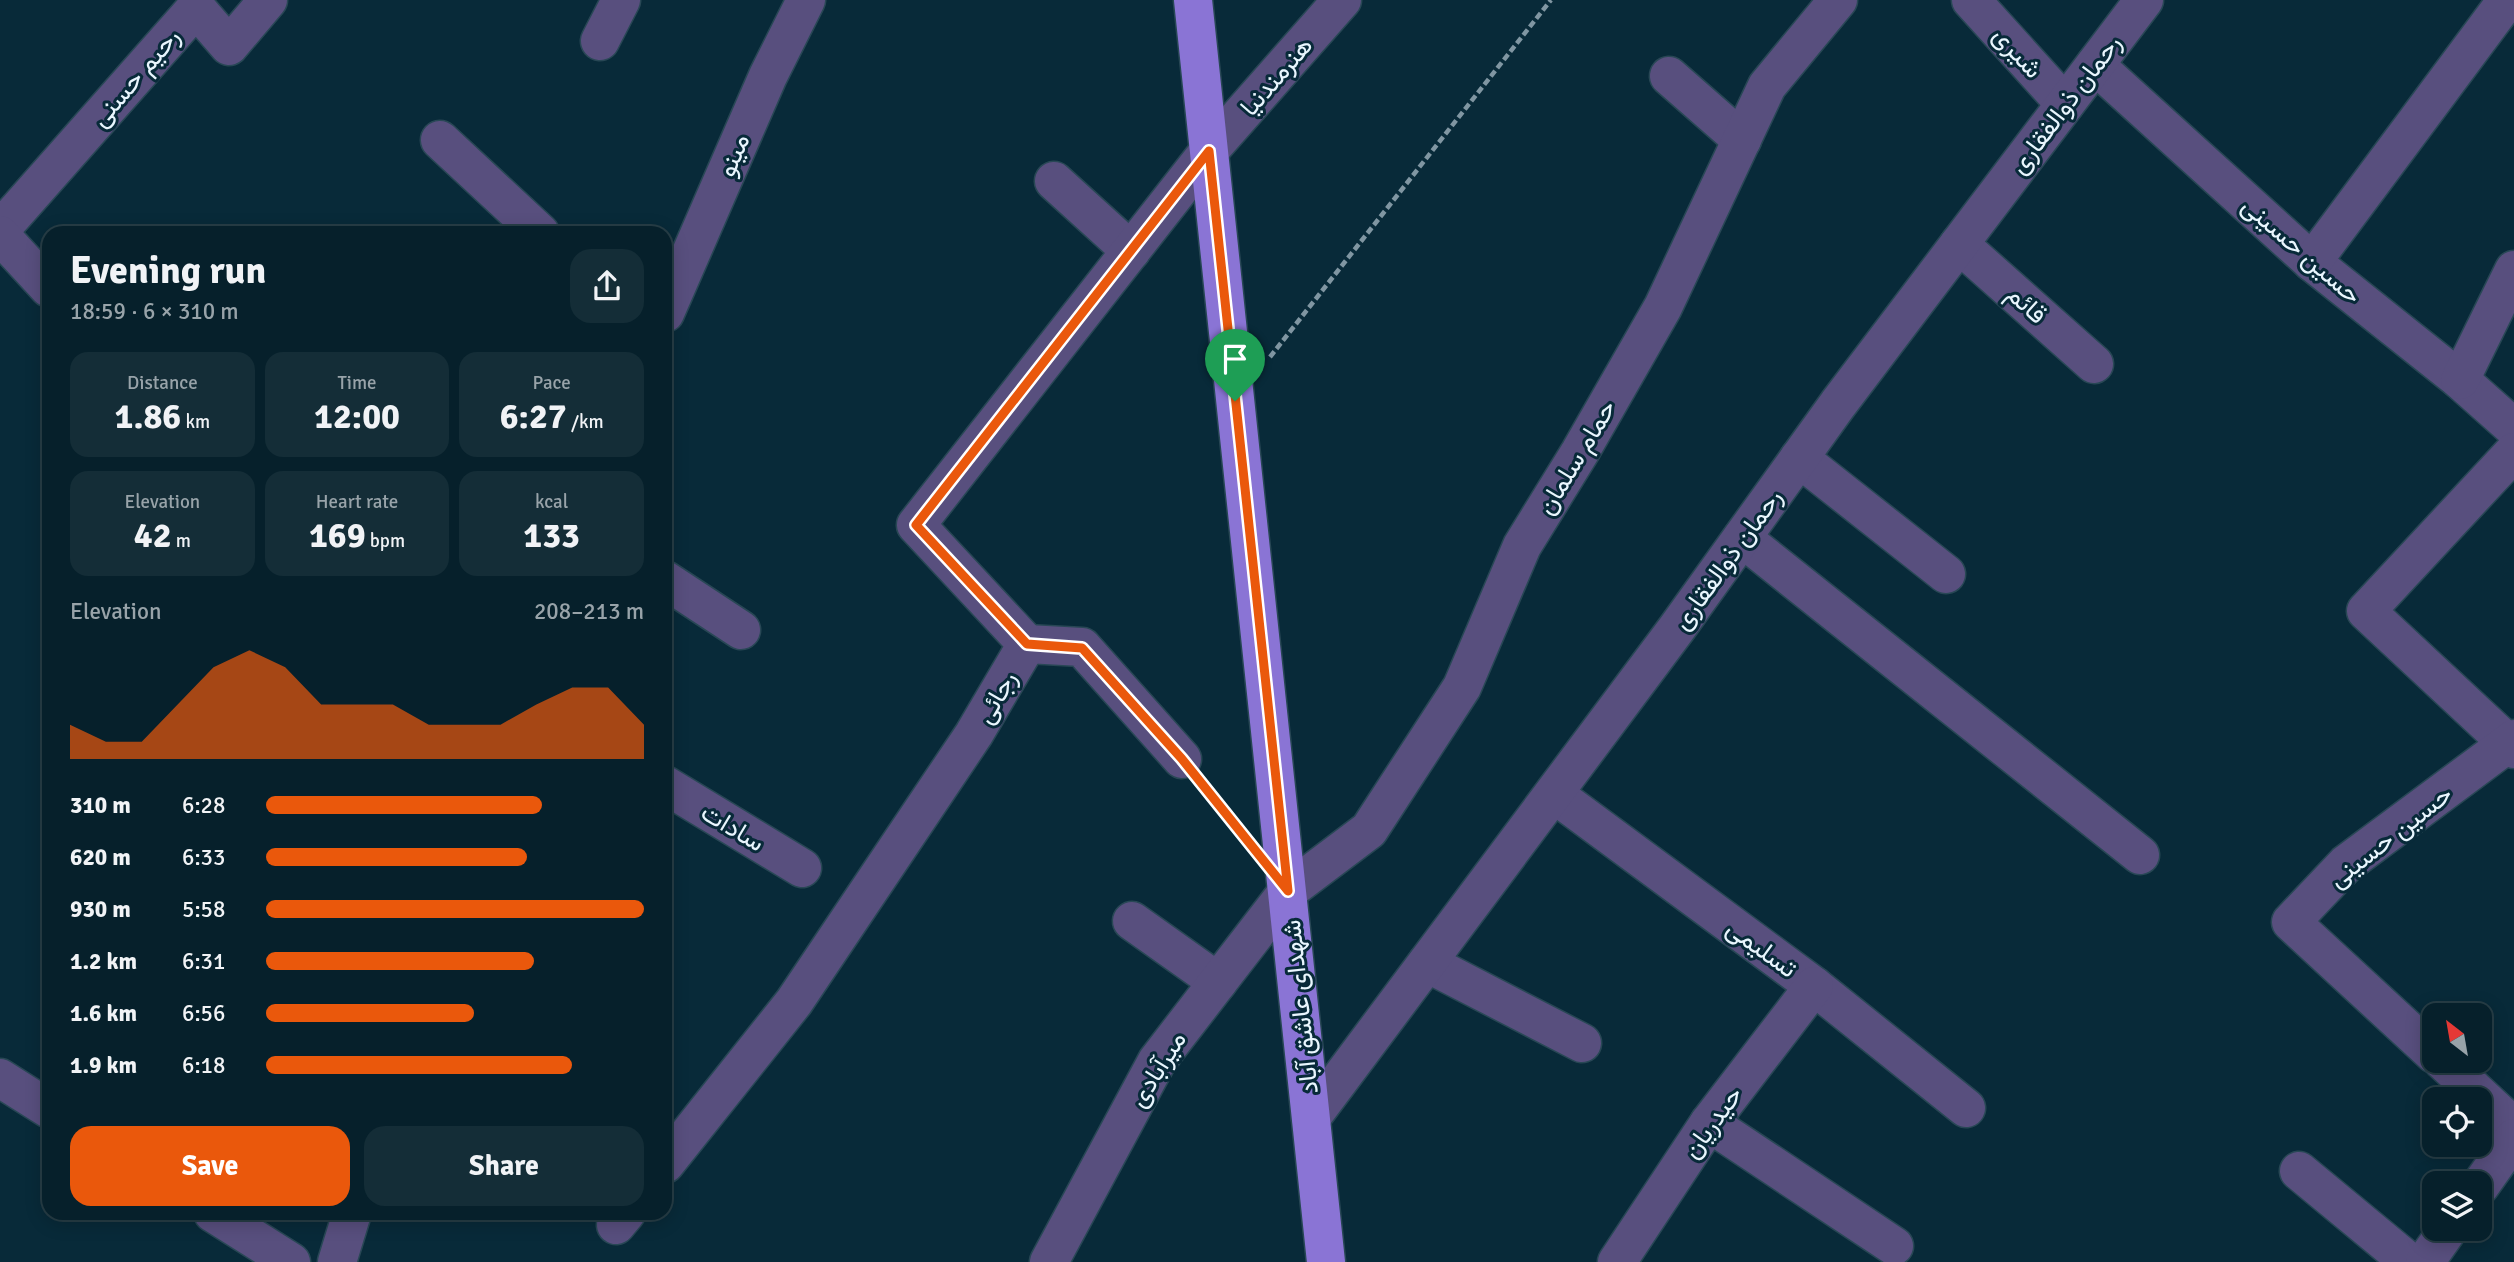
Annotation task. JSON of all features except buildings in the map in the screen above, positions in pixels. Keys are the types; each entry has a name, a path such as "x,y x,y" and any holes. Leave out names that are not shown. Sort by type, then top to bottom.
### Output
{"main road":[{"name":"شهدای عاشق آباد","path":"1193,0 1326,1262"}],"street":[{"name":"رحیم حسنی","path":"0,232 196,8 229,46 268,0"},
{"path":"600,41 621,0"},
{"name":"مینو","path":"672,297 768,76 806,0"},
{"name":"هنرمندنیا","path":"1209,151 1342,0"},
{"name":"حمام سلمان","path":"1288,891 1369,830 1462,687 1522,546 1580,453 1663,307 1767,86 1838,0"},
{"name":"شیری","path":"1971,0 2065,104"},
{"name":"رحمان ذوالفقاری","path":"1311,1118 1554,794 1799,458 2144,0"},
{"path":"2312,262 2507,0"},
{"name":"حسین حسینی","path":"2095,65 2312,262 2460,380 2514,428"},
{"path":"1670,76 1742,139"},
{"path":"440,140 501,220 519,226"},
{"name":"رجائی","path":"672,1155 794,1002 974,734 1027,644 916,525 1209,151"},
{"path":"1054,181 1131,251"},
{"path":"0,232 42,280"},
{"name":"قائم","path":"1959,244 2094,364"},
{"path":"2460,380 2514,270"},
{"path":"2513,744 2366,611 2514,452"},
{"path":"1799,458 1946,574"},
{"path":"1742,538 2140,855"},
{"path":"672,585 741,630"},
{"path":"1027,644 1082,648 1182,759"},
{"name":"حسین حسینی","path":"2422,1043 2291,922 2346,864 2513,744"},
{"name":"سادات","path":"672,789 802,868"},
{"name":"تسلیمی","path":"1554,794 1814,986 1966,1108"},
{"name":"میرآبادی","path":"1049,1262 1157,1061 1288,891"},
{"path":"1132,920 1218,982"},
{"path":"1427,963 1582,1043"},
{"name":"حیدریان","path":"1617,1262 1709,1123 1814,986"},
{"path":"2456,1073 2514,1127"},
{"path":"0,1078 42,1105"},
{"path":"1709,1123 1894,1246"},
{"path":"2491,1171 2514,1138"},
{"path":"2299,1171 2409,1262"},
{"path":"224,1220 290,1262"},
{"path":"337,1262 343,1220"},
{"path":"2425,1262 2440,1241"}],"path":[{"path":"1235,401 1550,0"},
{"path":"1182,759 1248,840"}],"route":[{"path":"1209,151 1235,401 1288,891 1182,759 1082,648 1027,644 916,525 1209,151"}]}
